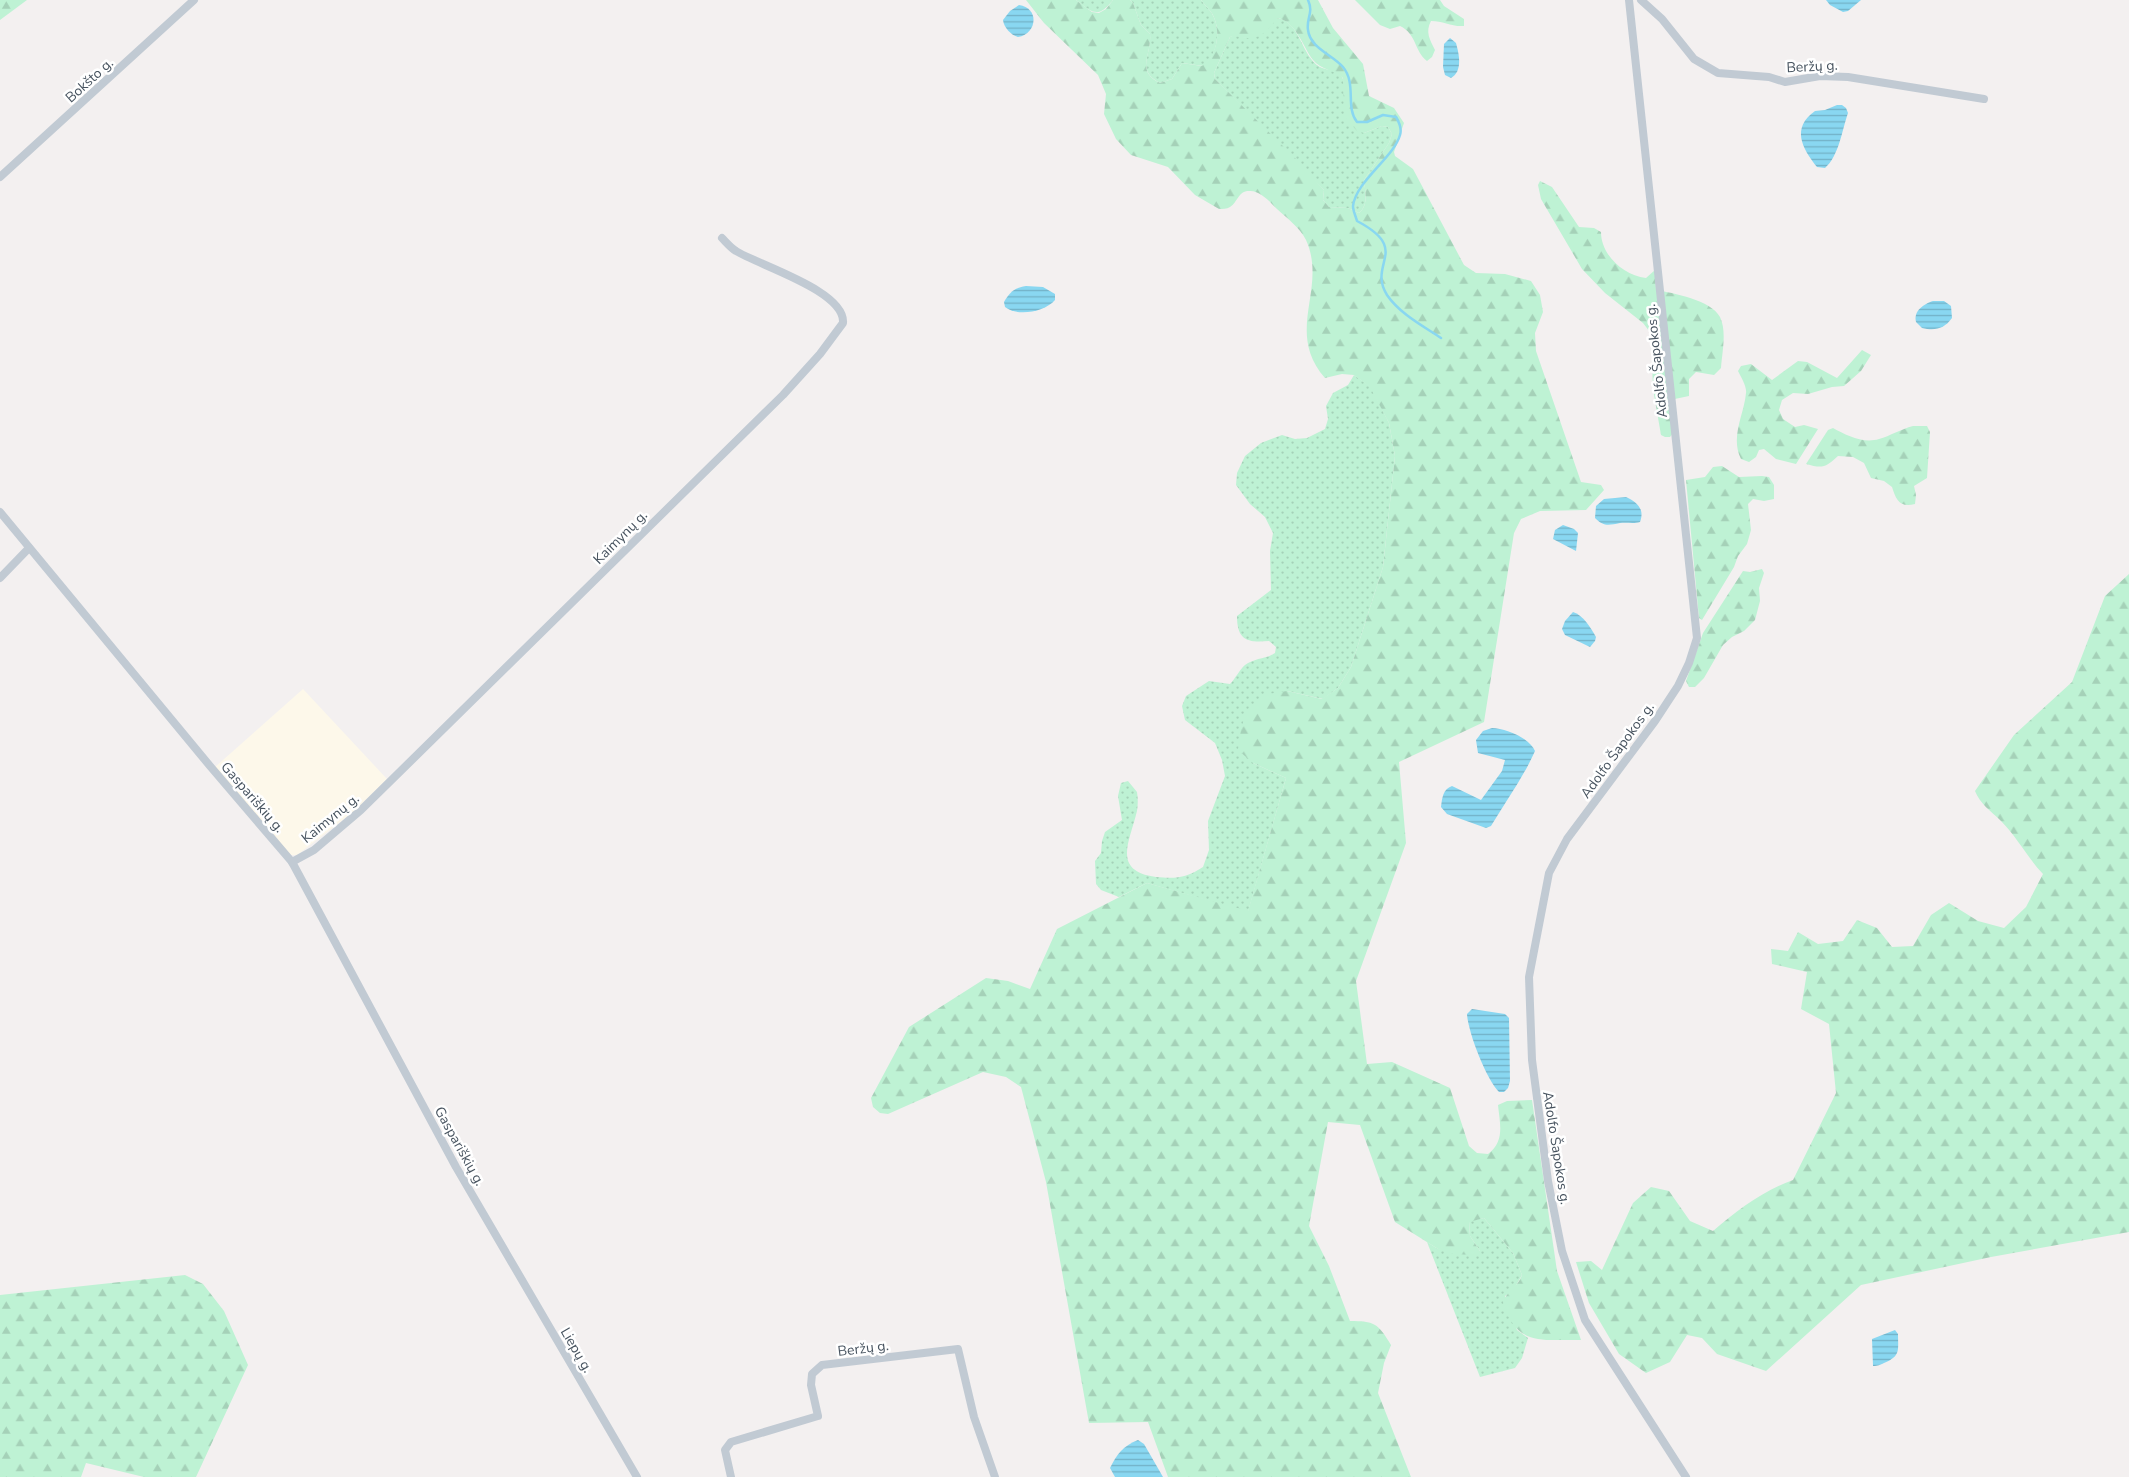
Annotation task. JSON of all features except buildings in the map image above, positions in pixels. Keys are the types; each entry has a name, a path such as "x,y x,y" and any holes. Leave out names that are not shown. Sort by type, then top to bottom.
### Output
{"street":[{"name":"Bokšto g.","path":"0,177 194,0"},
{"name":"Adolfo Šapokos g.","path":"1629,0 1697,638 1689,663 1678,686 1655,721 1567,839 1549,873 1529,977 1532,1060 1548,1181 1562,1251 1586,1320 1686,1477"},
{"name":"Beržų g.","path":"1641,0 1662,19 1694,59 1718,73 1769,77 1785,82 1820,76 1848,77 1984,99"},
{"name":"Kaimynų g.","path":"292,862 314,850 361,810 783,395 820,354 843,323 844,318 838,308 822,294 792,276 736,251 722,238"},
{"name":"Gaspariškių g.","path":"0,512 292,862 496,1236"},
{"path":"0,578 29,548"},
{"name":"Liepų g.","path":"496,1236 637,1477"},
{"name":"Beržų g.","path":"731,1477 726,1450 731,1442 818,1416 811,1385 812,1374 822,1365 958,1349 974,1417 995,1477"}],"shaded area":[{"path":"303,689 387,779 353,812 297,855 291,855 214,768"}],"green space":[{"path":"0,0 27,0 0,20"},
{"path":"1026,0 1076,0 1092,12 1099,13 1106,9 1113,0 1130,0 1133,3 1141,25 1150,34 1146,68 1152,78 1160,83 1172,79 1182,63 1202,66 1212,56 1217,41 1216,26 1211,12 1201,0 1318,0 1333,28 1363,64 1369,96 1394,108 1404,123 1394,152 1395,156 1413,169 1464,265 1476,273 1505,274 1531,281 1540,295 1543,312 1535,333 1536,351 1581,482 1601,485 1604,490 1586,510 1540,511 1521,519 1514,533 1484,722 1399,762 1406,843 1356,981 1367,1064 1392,1062 1450,1088 1469,1146 1477,1153 1488,1154 1497,1144 1500,1132 1498,1105 1507,1101 1532,1100 1557,1271 1581,1340 1543,1340 1524,1334 1509,1317 1503,1302 1522,1275 1513,1253 1484,1218 1469,1222 1470,1236 1480,1251 1474,1255 1453,1254 1438,1249 1395,1222 1360,1125 1328,1122 1309,1226 1329,1266 1350,1321 1375,1325 1391,1345 1384,1363 1378,1393 1411,1477 1168,1477 1148,1422 1089,1423 1046,1182 1021,1087 1006,1077 983,1072 888,1114 880,1113 873,1107 871,1098 909,1027 986,978 1008,981 1030,989 1057,929 1147,883 1248,911 1286,778 1253,763 1238,750 1241,729 1247,709 1268,694 1287,691 1322,699 1338,688 1351,667 1383,567 1395,456 1389,423 1370,387 1354,375 1342,374 1325,378 1313,361 1308,344 1307,327 1312,276 1311,258 1306,240 1293,223 1257,192 1245,191 1230,207 1219,209 1195,195 1168,167 1131,155 1116,139 1104,114 1106,94 1098,75 1044,23","holes":["1278,18 1290,24 1316,63 1343,78 1344,116 1357,131 1364,133 1382,126 1388,127 1392,134 1389,143 1364,180 1365,202 1359,213 1348,208 1329,207 1323,200 1324,190 1296,159 1215,79 1214,73 1230,37 1257,37 1265,32"]},
{"path":"1076,0 1113,0 1103,10 1095,12"},
{"path":"1130,0 1201,0 1211,12 1216,26 1217,41 1212,56 1203,66 1182,63 1172,79 1160,83 1152,78 1146,67 1150,34 1141,25 1133,3"},
{"path":"1355,0 1440,0 1444,6 1464,19 1464,26 1431,21 1428,32 1435,50 1432,57 1427,61 1406,29 1400,26 1390,29 1380,25"},
{"path":"1278,18 1292,26 1314,62 1320,67 1339,73 1344,81 1346,95 1364,133 1382,126 1388,127 1392,134 1389,143 1364,180 1365,202 1359,213 1348,208 1329,207 1323,200 1324,190 1215,79 1214,73 1230,37 1235,35 1247,38"},
{"path":"1540,181 1552,187 1579,227 1594,228 1601,232 1602,240 1609,256 1622,268 1629,273 1646,278 1655,270 1656,290 1681,295 1700,302 1709,306 1720,317 1724,335 1721,368 1714,375 1696,372 1689,379 1689,396 1670,400 1673,433 1670,437 1661,435 1653,389 1652,362 1655,346 1653,336 1643,323 1605,293 1582,269 1541,199 1538,185"},
{"path":"1862,350 1871,355 1861,371 1844,386 1832,387 1808,394 1793,393 1782,400 1779,410 1783,419 1795,427 1804,425 1818,429 1796,464 1776,459 1764,449 1759,450 1756,457 1749,462 1741,459 1738,451 1737,434 1746,391 1738,371 1741,366 1751,364 1772,380 1798,361 1807,362 1837,378"},
{"path":"1354,375 1371,387 1389,423 1395,456 1383,567 1351,667 1338,688 1323,699 1287,691 1253,763 1286,778 1248,912 1147,883 1119,897 1101,890 1096,884 1095,861 1101,853 1105,832 1122,820 1118,796 1121,783 1128,781 1137,792 1138,799 1127,853 1128,861 1133,868 1142,874 1169,878 1186,876 1203,867 1209,850 1208,821 1225,776 1222,760 1215,743 1185,720 1182,706 1186,696 1209,681 1230,684 1245,665 1275,653 1276,647 1269,641 1255,641 1245,638 1241,635 1237,624 1237,616 1271,590 1270,551 1273,533 1265,517 1250,504 1236,485 1237,473 1245,456 1261,443 1282,435 1295,439 1307,438 1325,429 1328,419 1326,406 1333,393 1348,385"},
{"path":"1913,426 1927,426 1930,432 1927,478 1914,486 1915,504 1906,505 1899,502 1892,487 1884,481 1871,478 1864,463 1853,457 1838,456 1827,465 1820,467 1806,464 1828,430 1833,428 1861,440 1873,440"},
{"path":"1722,466 1739,477 1769,477 1774,485 1774,499 1764,501 1753,499 1748,504 1751,530 1747,544 1738,556 1734,567 1702,620 1699,618 1686,480 1705,477 1713,467"},
{"path":"1762,569 1764,573 1759,588 1760,601 1755,620 1744,631 1732,637 1723,645 1704,678 1695,687 1689,687 1686,681 1703,633 1743,571 1750,572"},
{"path":"2129,574 2129,1232 1991,1257 1861,1285 1766,1371 1717,1354 1702,1338 1687,1335 1670,1362 1646,1373 1619,1354 1589,1303 1576,1262 1591,1261 1602,1270 1633,1203 1651,1187 1669,1191 1690,1221 1713,1231 1761,1195 1793,1180 1836,1093 1829,1024 1801,1009 1807,972 1772,964 1771,949 1788,951 1798,932 1818,944 1843,941 1857,920 1877,928 1892,947 1913,946 1931,915 1949,903 1978,921 2004,928 2026,907 2043,874 2007,827 1983,804 1975,791 2014,735 2072,682 2105,596"},
{"path":"1484,1218 1513,1253 1522,1275 1513,1291 1505,1296 1517,1330 1528,1338 1522,1358 1515,1368 1480,1377 1427,1242 1438,1249 1480,1251 1470,1236 1469,1221"},
{"path":"185,1275 203,1284 224,1311 248,1365 196,1477 144,1477 86,1463 81,1477 0,1477 0,1295"}],"water":[{"path":"1826,0 1861,0 1848,11 1843,12 1830,5"},
{"path":"1019,5 1026,7 1030,11 1034,21 1029,31 1018,37 1008,31 1003,20 1010,11"},
{"path":"1450,38 1456,43 1459,62 1455,75 1451,78 1445,75 1443,67 1444,44"},
{"path":"1842,105 1848,113 1840,142 1830,163 1825,168 1817,167 1803,145 1801,131 1803,124 1815,111 1825,110"},
{"path":"1026,286 1043,287 1055,294 1055,300 1045,308 1031,312 1016,312 1005,307 1004,302 1010,293 1015,289"},
{"path":"1933,301 1944,301 1951,306 1952,318 1946,325 1939,328 1922,328 1916,322 1916,314 1923,306"},
{"path":"1626,497 1639,506 1641,510 1640,522 1607,525 1595,518 1596,506 1604,499"},
{"path":"1563,525 1574,529 1578,533 1576,551 1553,539 1555,530"},
{"path":"1573,612 1583,619 1596,637 1590,647 1565,635 1562,629 1565,621"},
{"path":"1492,728 1504,730 1523,738 1535,751 1520,780 1491,826 1486,828 1447,814 1441,807 1445,792 1452,786 1481,800 1502,771 1505,760 1478,753 1476,740 1483,731"},
{"path":"1472,1009 1505,1014 1509,1018 1510,1081 1508,1088 1504,1092 1499,1092 1494,1086 1478,1055 1468,1022 1467,1014"},
{"path":"1895,1330 1898,1334 1896,1355 1879,1365 1873,1366 1872,1339"},
{"path":"1138,1440 1144,1444 1163,1477 1115,1477 1110,1468 1115,1459 1124,1448"}],"waterway":[{"path":"1308,0 1310,5 1308,26 1310,36 1313,42 1339,63 1347,74 1352,109 1357,122 1367,122 1383,115 1396,117 1399,123 1401,133 1396,143 1391,152 1361,187 1353,210 1357,221 1373,231 1382,240 1385,249 1382,284 1387,295 1405,314 1441,338"}]}
